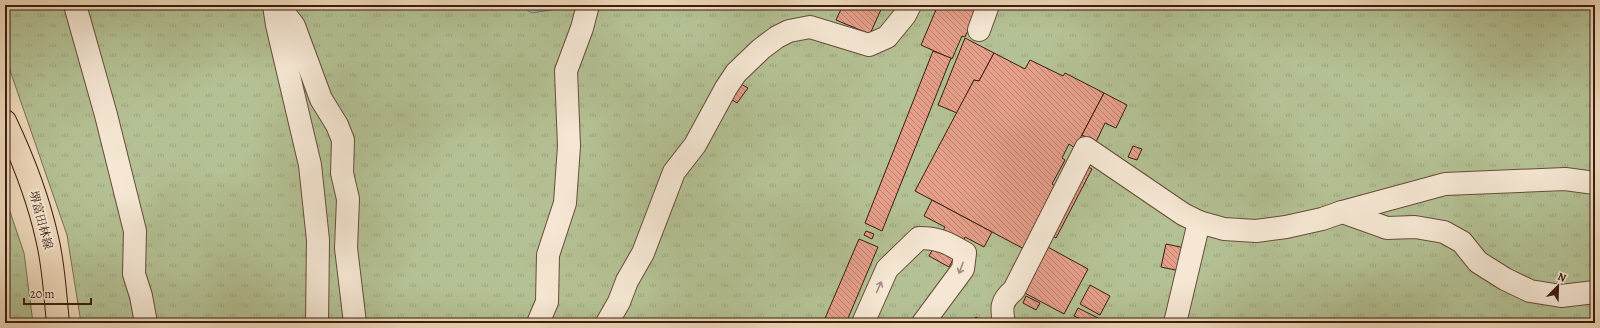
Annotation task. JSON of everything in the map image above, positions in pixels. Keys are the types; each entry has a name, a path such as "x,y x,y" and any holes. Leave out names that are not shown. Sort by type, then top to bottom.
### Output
{"main road":[{"name":"堺富田林線","path":"5,121 19,151 36,197 48,240 58,323"}],"lane":[{"path":"75,5 106,116 135,231 134,274 141,296 146,323"},
{"path":"538,323 548,302 548,255 565,203 568,146 566,71 582,28 588,5"},
{"path":"607,323 619,302 627,281 643,253 674,172 695,145 726,88 736,73 761,49 777,37 789,31 810,27 869,45 887,37 905,15 910,5"},
{"path":"979,30 988,5"},
{"path":"274,7 310,165 318,240 317,323"},
{"path":"274,7 284,13 294,26 321,99 336,124 343,140 342,173 348,199 346,248 355,323"},
{"path":"1004,323 1001,309 1006,297 1014,290 1086,148 1183,214 1199,222 1224,229 1256,231 1286,226 1315,220 1445,184 1565,179 1595,183"},
{"path":"1342,212 1387,228 1415,227 1444,232 1462,242 1478,262 1505,279 1530,291 1561,296 1595,292"},
{"path":"1175,323 1199,222"},
{"path":"863,323 887,269 919,238 934,238 948,243 965,253 963,269 923,323"}],"green space":[{"path":"5,5 1595,5 1595,323 81,323 67,235 5,56"},
{"path":"5,197 24,253 33,323 5,323"}],"water":[{"path":"519,5 561,5 557,9 532,13"}],"building":[{"path":"843,5 883,5 870,34 836,20"},
{"path":"938,5 965,5 977,10 965,37 962,36 952,59 921,45"},
{"path":"965,38 994,53 979,81 974,80 957,113 938,105"},
{"path":"933,51 951,58 882,231 865,223"},
{"path":"994,53 1025,69 1030,60 1063,76 1065,73 1104,93 1075,148 1069,144 1062,158 1065,160 1052,184 1057,187 1024,249 915,191 974,80 979,81"},
{"path":"739,83 748,88 737,103 729,98"},
{"path":"1104,93 1127,105 1116,128 1105,123 1096,142 1082,135"},
{"path":"1133,146 1142,149 1137,160 1128,157"},
{"path":"1086,166 1092,169 1056,238 1050,235"},
{"path":"932,200 992,232 984,247 965,237 949,267 929,256 945,227 924,216"},
{"path":"866,231 874,234 872,239 864,235"},
{"path":"859,239 878,247 846,323 823,323"},
{"path":"1166,244 1185,248 1180,271 1161,267"},
{"path":"1044,245 1088,269 1064,314 1021,291"},
{"path":"1090,285 1110,296 1100,315 1080,304"},
{"path":"1026,296 1040,303 1036,310 1023,303"},
{"path":"1078,308 1098,318 1095,323 1089,323 1074,316"},
{"path":"976,317 983,323 971,323"}]}
